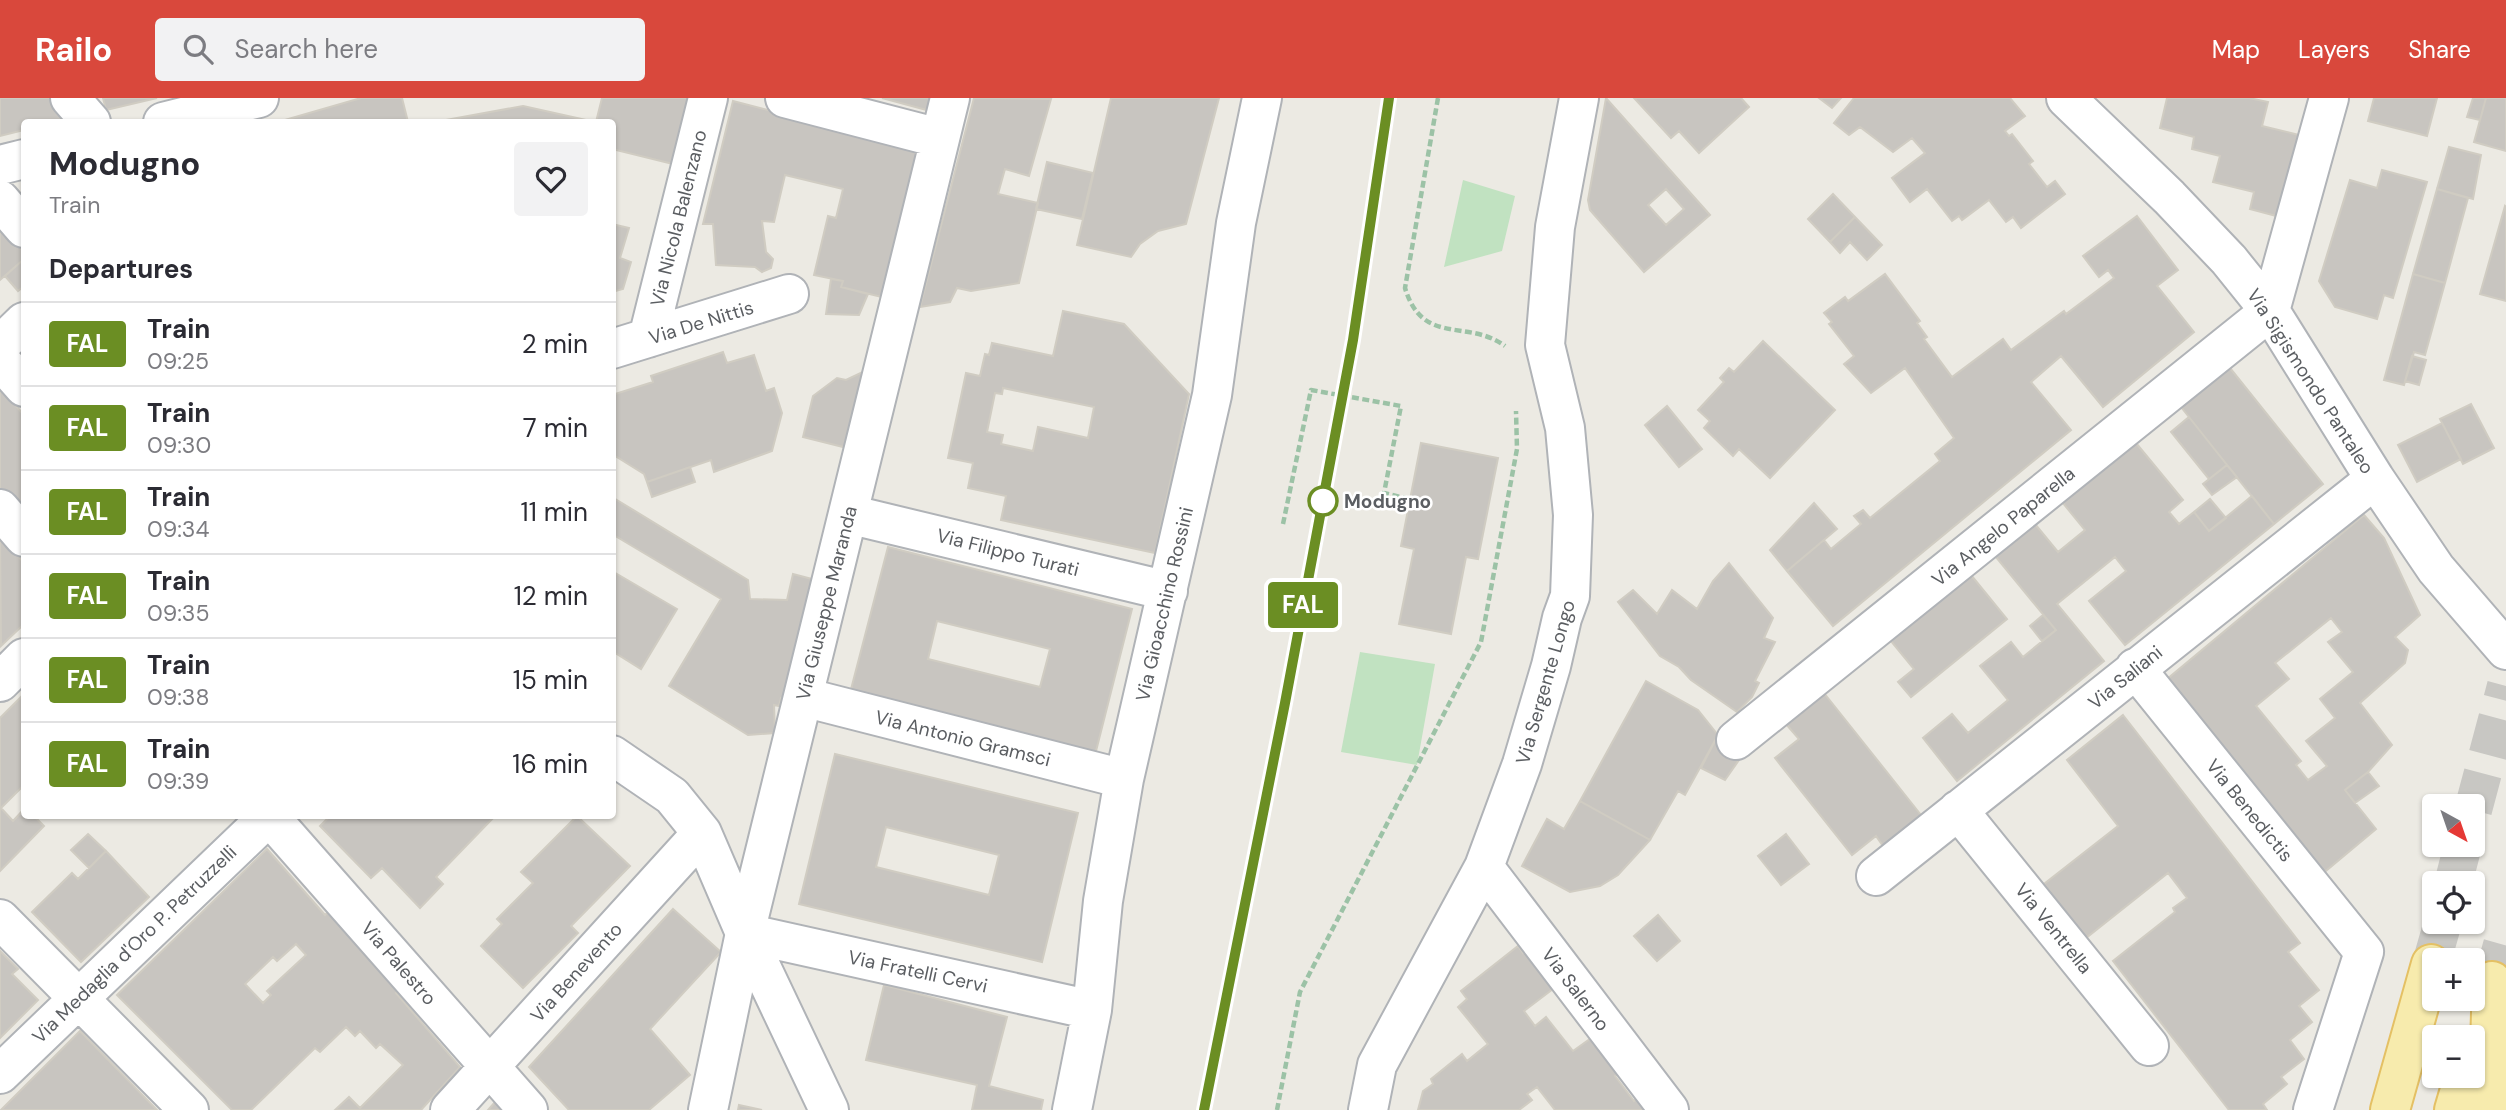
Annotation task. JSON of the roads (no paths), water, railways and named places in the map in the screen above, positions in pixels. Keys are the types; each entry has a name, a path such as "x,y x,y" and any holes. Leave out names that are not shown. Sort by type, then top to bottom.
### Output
{"main road":[{"path":"2479,1025 2491,981 2488,1110"},
{"path":"2390,1110 2422,996"},
{"path":"2454,1110 2460,1088"}],"street":[{"path":"70,98 88,119"},
{"path":"177,119 259,98"},
{"name":"Via Nicola Balenzano","path":"648,338 708,98"},
{"path":"785,98 939,138"},
{"name":"Via Giuseppe Maranda","path":"708,1110 745,933 950,98"},
{"name":"Via Gioacchino Rossini","path":"1072,1110 1092,1010 1103,901 1124,779 1212,395 1236,222 1262,98"},
{"name":"Via Sergente Longo","path":"1368,1110 1377,1065 1484,867 1522,764 1570,596 1573,515 1566,441 1545,345 1555,227 1579,98"},
{"name":"Via Sigismondo Pantaleo","path":"2066,98 2169,197 2229,260 2270,311 2375,479 2436,569 2506,650"},
{"path":"2270,311 2329,98"},
{"path":"0,165 21,160"},
{"path":"0,200 21,224"},
{"name":"Via De Nittis","path":"616,348 789,294"},
{"name":"Via Angelo Paparella","path":"1736,740 2270,311"},
{"path":"0,345 21,325"},
{"path":"0,360 21,384"},
{"name":"Via Saliani","path":"1876,876 2375,479"},
{"path":"0,509 21,534"},
{"name":"Via Filippo Turati","path":"849,514 1168,591"},
{"name":"Via Benedictis","path":"2135,668 2364,953 2313,1110"},
{"name":"Via Antonio Gramsci","path":"803,697 1124,779"},
{"path":"616,758 672,796 702,833 745,933 829,1110"},
{"name":"Via Ventrella","path":"1958,810 2149,1046"},
{"name":"Via Medaglia d'Oro P. Petruzzelli","path":"0,1074 266,819"},
{"name":"Via Palestro","path":"272,819 528,1110"},
{"name":"Via Benevento","path":"450,1110 702,833"},
{"name":"Via Salerno","path":"1484,867 1668,1110"},
{"path":"0,919 189,1110"},
{"name":"Via Fratelli Cervi","path":"745,933 1092,1010"}],"tunnel":[{"path":"2477,794 2506,686"},
{"path":"2456,871 2460,858"},
{"path":"2492,981 2506,931"},
{"path":"2436,948 2440,934"}],"train":[{"name":"FAL","path":"1204,1110 1285,703 1353,340 1389,98"}],"place":[{"name":"Modugno","path":"1323,501"}]}
